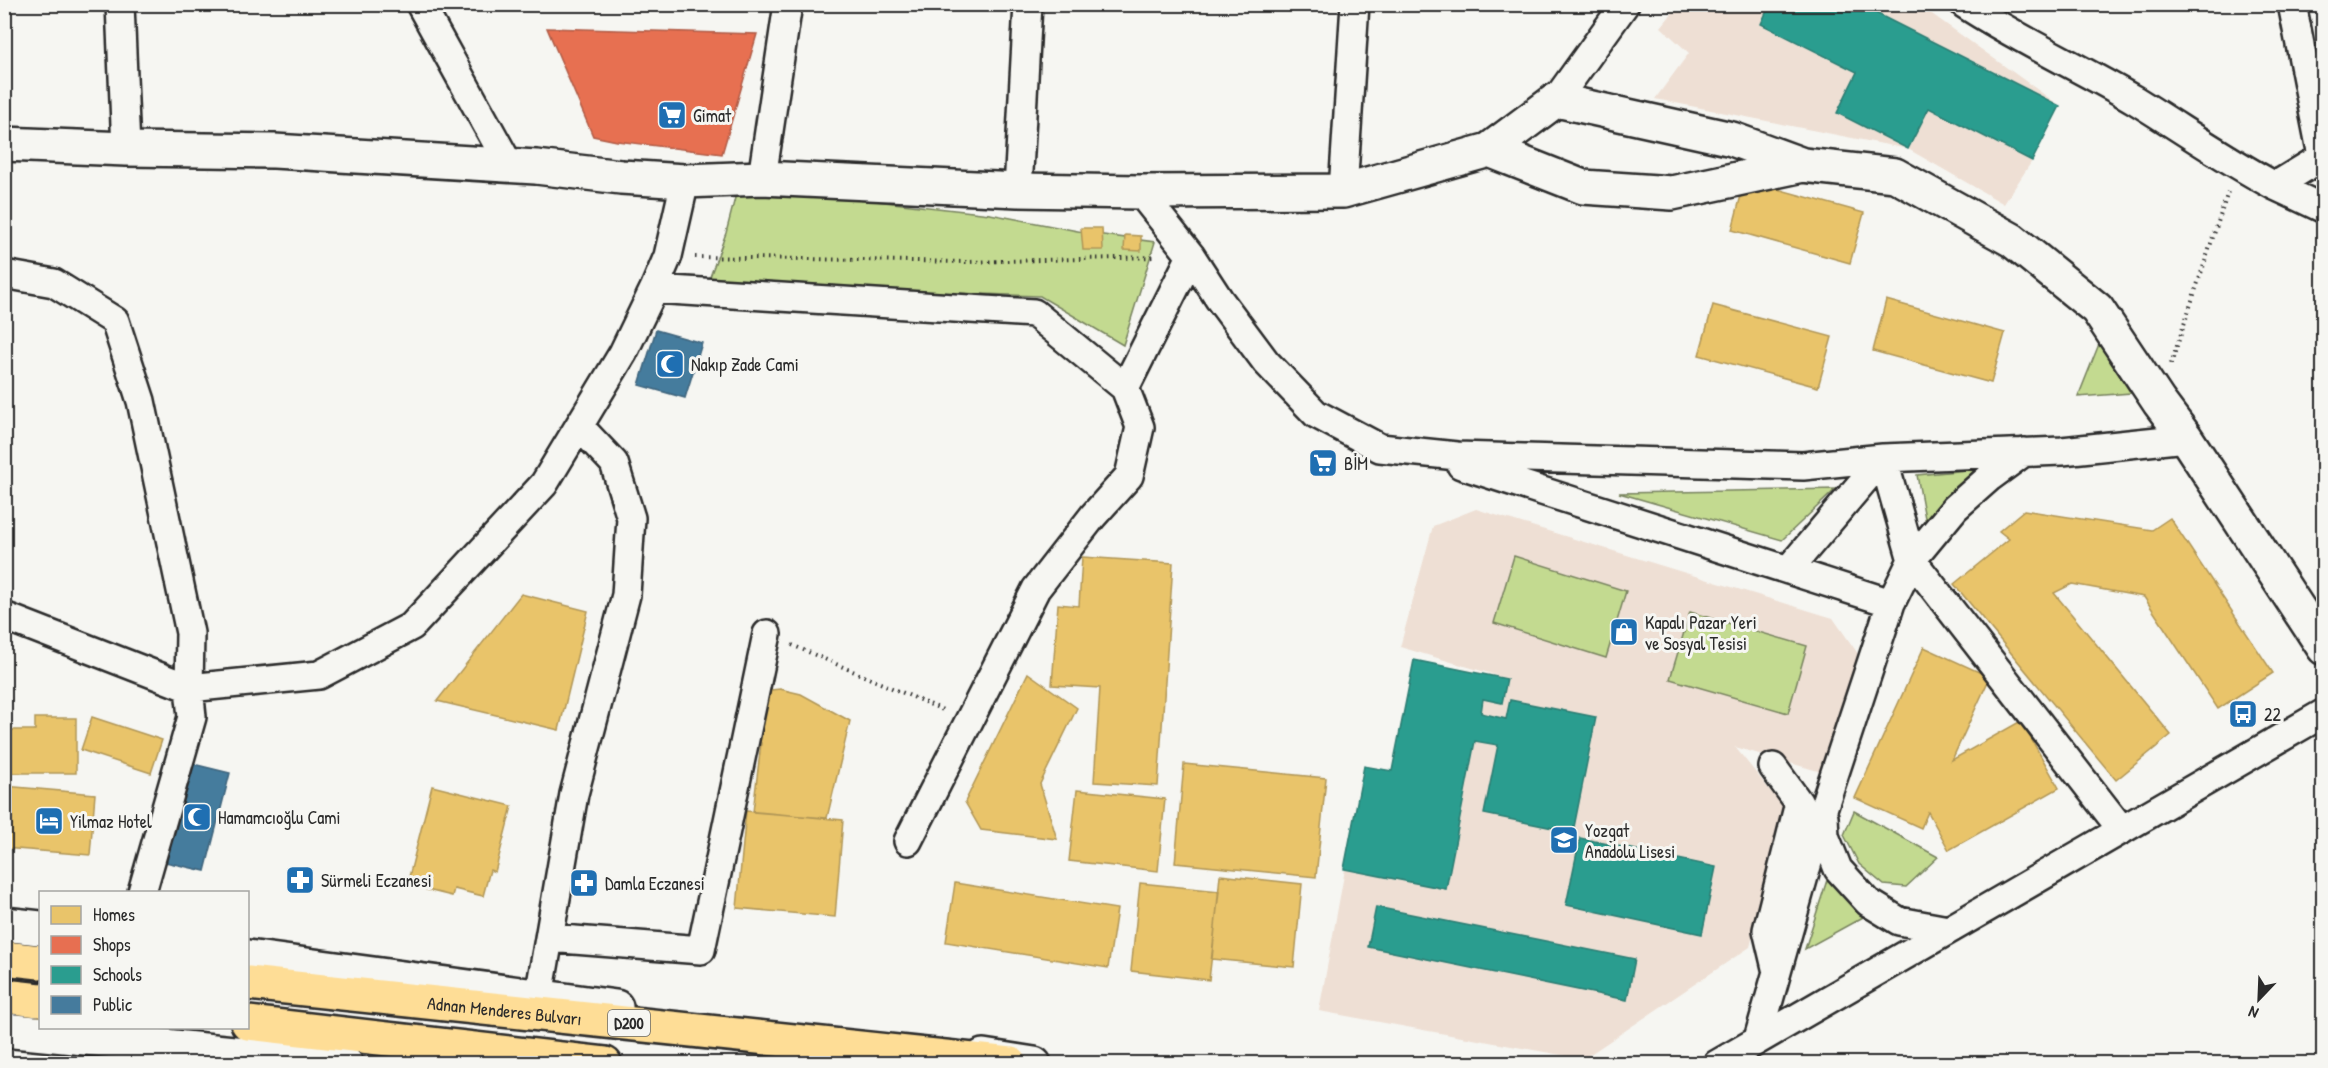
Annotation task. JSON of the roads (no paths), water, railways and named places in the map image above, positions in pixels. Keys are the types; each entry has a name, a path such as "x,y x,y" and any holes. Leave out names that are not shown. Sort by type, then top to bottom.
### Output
{"highway":[{"path":"4,958 39,962"},
{"name":"Adnan Menderes Bulvarı","path":"249,983 1011,1064"},
{"path":"4,996 39,1000"},
{"path":"249,1023 605,1064"}],"street":[{"path":"120,4 126,149"},
{"path":"420,4 509,165"},
{"path":"762,178 788,4"},
{"path":"1018,190 1028,4"},
{"path":"1343,191 1355,4"},
{"path":"4,144 126,149 274,151 509,165 621,177 685,181 762,178 1018,190 1343,191 1490,150 1556,100 1625,4"},
{"path":"1964,4 1996,25 2134,100 2236,166 2324,209"},
{"path":"2275,186 2323,156 2292,4"},
{"path":"1556,100 1732,139 1803,165 1895,176 2012,240 2097,309 2186,438 2324,648"},
{"path":"1490,150 1583,187 1672,193 1803,165"},
{"path":"4,616 189,687 320,675 412,626 544,484 623,353 654,289 668,256 685,181"},
{"path":"1140,192 1191,256 1219,299 1266,362 1316,414 1380,448 1457,456 1803,466 1883,458 2062,451 2186,438"},
{"path":"1125,388 1191,256"},
{"path":"4,274 54,283 115,321 141,401 190,633 189,687 192,717 142,891"},
{"path":"654,289 1034,313 1125,388 1140,427 1129,476 1093,516 1036,589 908,841"},
{"path":"539,996 574,795 626,595 631,518 614,463 579,426"},
{"path":"1758,1039 1823,809 1891,603 1912,560 1955,508 1990,477 2024,452"},
{"path":"1426,453 1891,603"},
{"path":"1883,458 1912,560 2122,830"},
{"path":"1788,570 1883,458"},
{"path":"549,938 701,950 767,634"},
{"path":"1717,1064 2323,715"},
{"path":"1773,767 1799,803 1767,930 1777,972"},
{"path":"1823,809 1825,836 1838,869 1868,902 1899,921 1948,930"},
{"path":"4,924 39,928"},
{"path":"249,957 1034,1064"},
{"path":"4,1030 346,1064"}],"place":[{"name":"Gimat","path":"672,115"},
{"name":"Nakıp Zade Cami","path":"670,364"},
{"name":"BİM","path":"1323,463"},
{"name":"Kapalı Pazar Yeri ve Sosyal Tesisi","path":"1624,632"},
{"name":"22","path":"2243,714"},
{"name":"Hamamcıoğlu Cami","path":"197,817"},
{"name":"Yilmaz Hotel","path":"49,821"},
{"name":"Yozgat Anadolu Lisesi","path":"1564,840"},
{"name":"Sürmeli Eczanesi","path":"300,880"},
{"name":"Damla Eczanesi","path":"584,883"}]}
